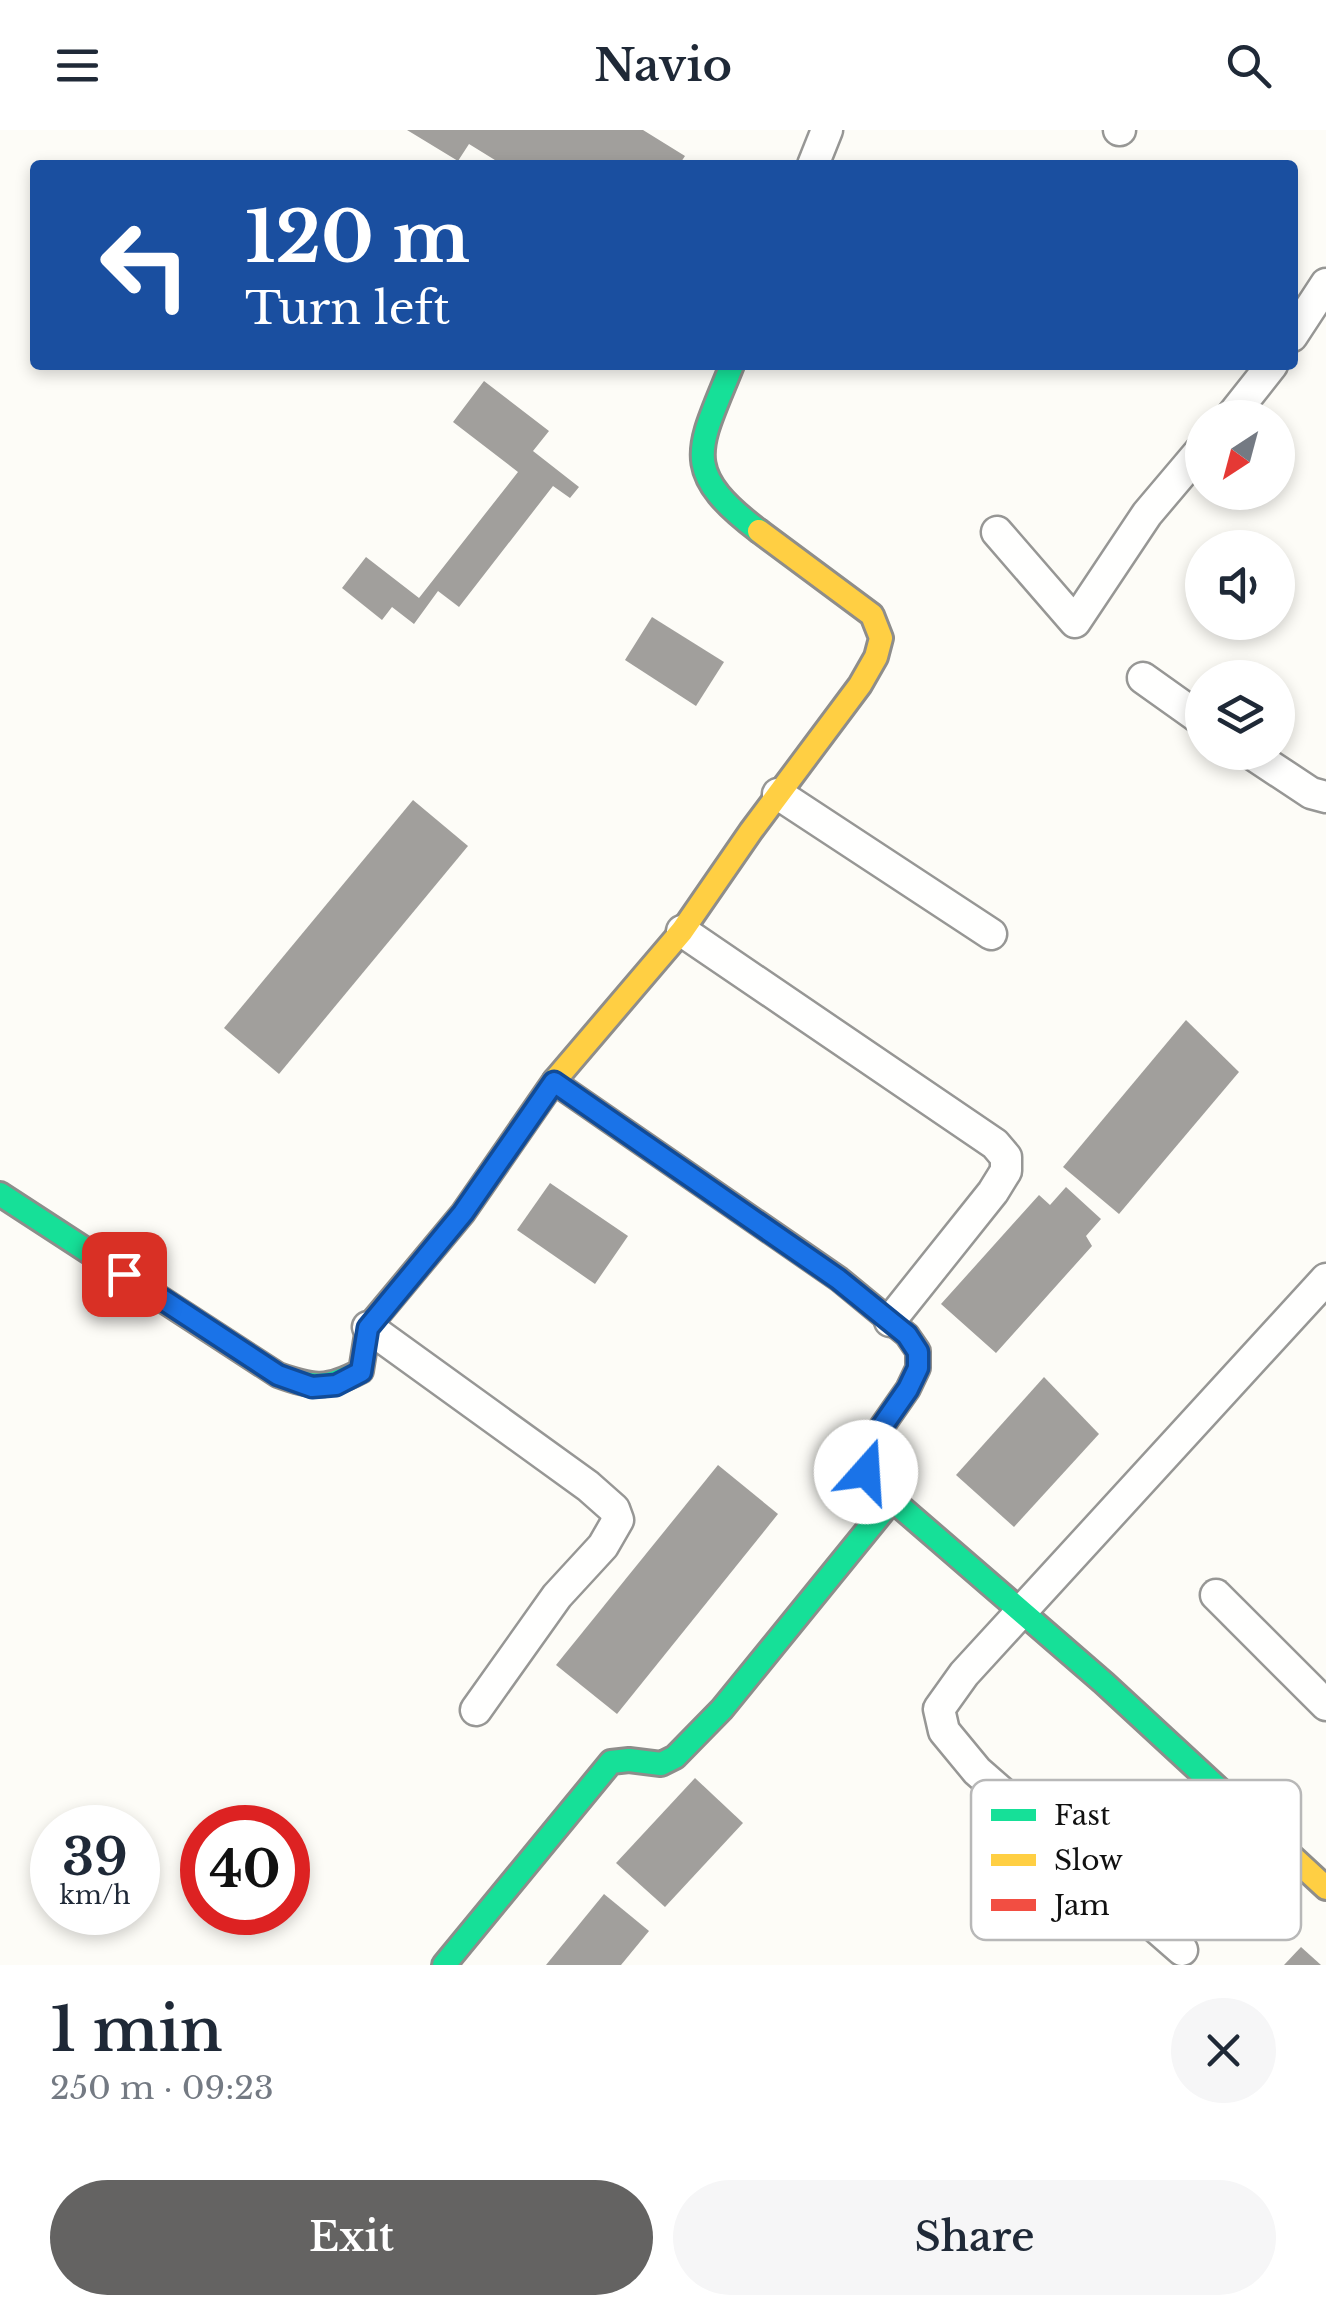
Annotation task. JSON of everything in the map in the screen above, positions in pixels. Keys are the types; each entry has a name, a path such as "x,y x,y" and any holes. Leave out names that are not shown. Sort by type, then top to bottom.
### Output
{"street":[{"path":"815,160 827,130"},
{"path":"1298,327 1326,284"},
{"path":"0,1194 278,1375 312,1387 336,1385 361,1372 368,1328 463,1213 554,1082 682,931 860,685 876,656 881,638 872,615 737,514 716,492 704,471 700,452 730,370"},
{"path":"1244,400 1268,370"},
{"path":"997,532 1075,622 1147,514 1185,469"},
{"path":"1142,678 1185,708"},
{"path":"1276,770 1311,793 1326,797"},
{"path":"778,794 991,934"},
{"path":"682,931 995,1144 1006,1157 1006,1171 994,1192 890,1321"},
{"path":"554,1082 838,1279 907,1335 918,1352 918,1368 867,1456 866,1472 874,1484 1214,1780"},
{"path":"987,1780 944,1731 940,1709 964,1674 1326,1278"},
{"path":"368,1328 588,1486 614,1509 618,1520 603,1546 557,1596 476,1710"},
{"path":"444,1965 611,1762 661,1764 676,1757 722,1709 892,1500"},
{"path":"1216,1594 1326,1704"},
{"path":"1301,1857 1321,1875"},
{"path":"1171,1940 1182,1950"}],"building":[{"path":"407,130 643,130 685,156 682,160 495,160 469,144 456,160"},
{"path":"484,381 549,431 533,451 579,487 570,498 553,486 459,607 438,591 414,624 392,607 382,620 342,588 366,557 419,598 518,472 453,422"},
{"path":"652,617 724,662 696,706 625,660"},
{"path":"413,800 468,846 279,1074 224,1028"},
{"path":"1186,1020 1239,1072 1119,1214 1063,1167"},
{"path":"550,1183 628,1236 595,1284 517,1230"},
{"path":"1066,1187 1101,1219 1086,1236 1092,1246 996,1353 941,1304 1039,1195 1050,1205"},
{"path":"1044,1377 1099,1434 1014,1527 956,1475"},
{"path":"718,1465 778,1514 617,1714 556,1665"},
{"path":"695,1778 743,1823 665,1907 616,1863"},
{"path":"604,1894 649,1931 621,1965 546,1965"},
{"path":"1301,1947 1321,1965 1284,1965"}],"traffic: fast":[{"path":"730,370 705,438 706,474 733,510 759,531"},
{"path":"0,1194 278,1375 311,1384 329,1384 361,1371 368,1327 463,1213 555,1080"},
{"path":"866,1465 874,1484 1104,1683 1209,1780"},
{"path":"444,1965 611,1762 661,1764 675,1757 722,1709 892,1500"}],"traffic: slow":[{"path":"555,1080 682,931 860,685 876,657 881,638 872,615 759,531"},
{"path":"1301,1865 1326,1888"}],"traffic: jam":[{"path":"554,1082 839,1279 907,1335 918,1351 918,1368 876,1435 866,1465"}],"route":[{"path":"124,1274 278,1375 312,1387 336,1385 361,1372 368,1328 463,1213 554,1082 838,1279 907,1335 918,1352 918,1368 876,1435 867,1456 866,1472"}]}
